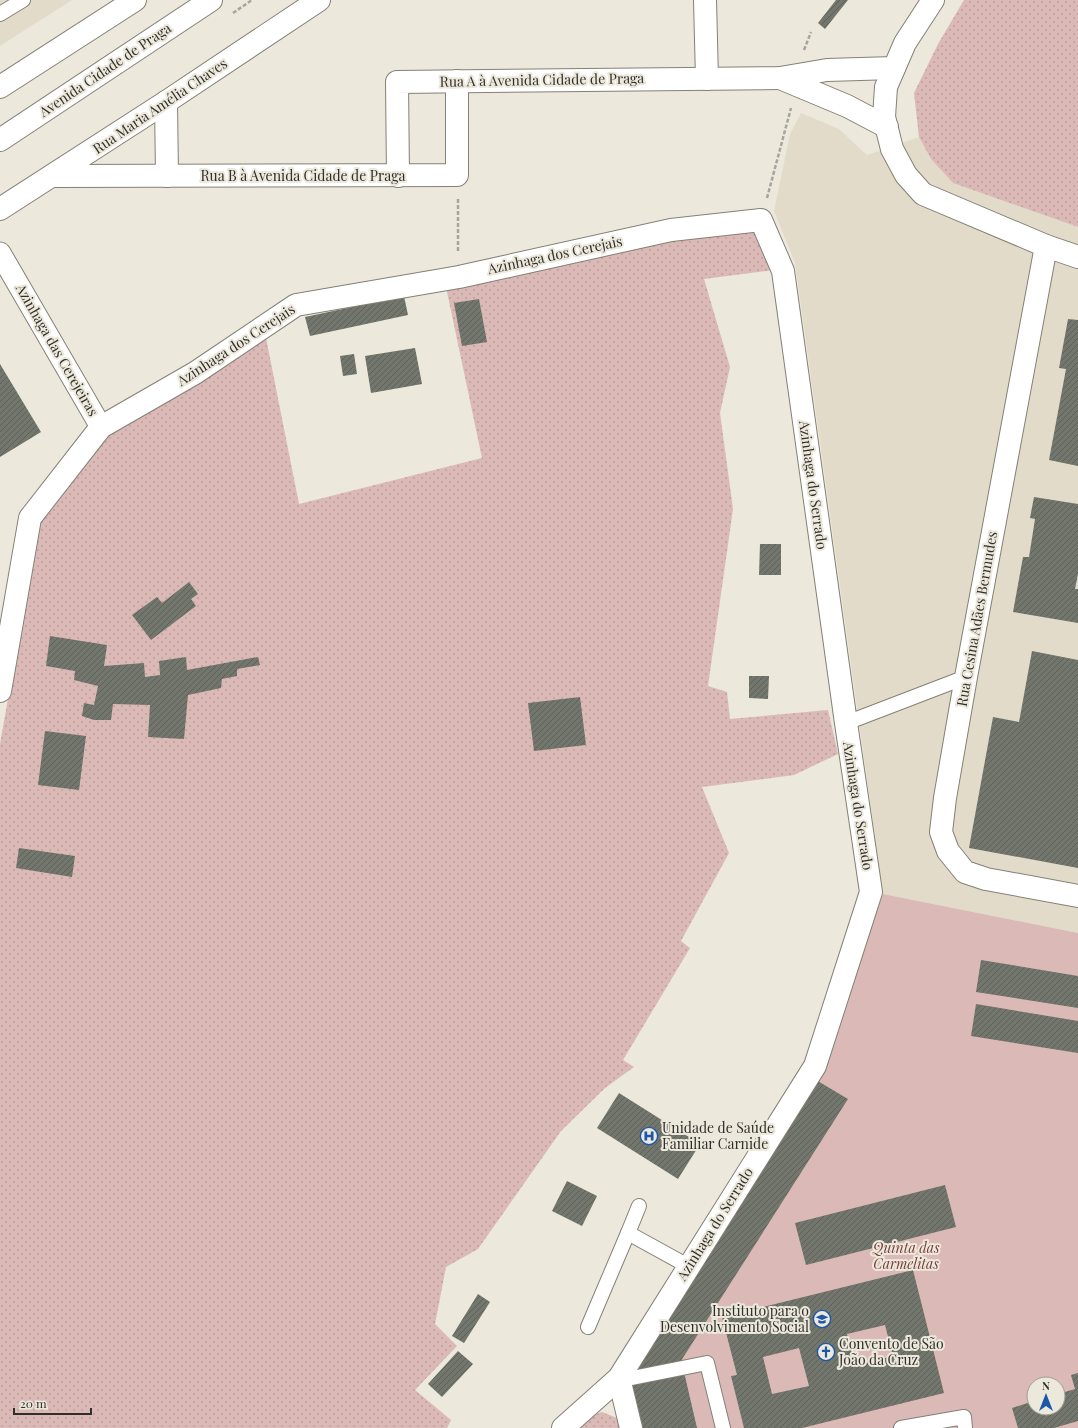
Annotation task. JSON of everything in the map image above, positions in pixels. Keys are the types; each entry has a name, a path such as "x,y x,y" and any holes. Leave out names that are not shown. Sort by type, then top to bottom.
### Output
{"street":[{"path":"0,87 135,0"},
{"name":"Avenida Cidade de Praga","path":"0,140 211,0"},
{"name":"Rua Maria Amélia Chaves","path":"0,209 54,176 318,0"},
{"path":"705,0 707,79"},
{"path":"933,0 905,43 886,87 884,116 892,149 906,175 923,194 1078,258"},
{"path":"780,78 817,71 894,68"},
{"path":"780,78 847,106 887,127"},
{"name":"Rua A à Avenida Cidade de Praga","path":"398,176 397,82 780,78"},
{"path":"457,81 457,175"},
{"path":"166,102 168,176"},
{"name":"Rua B à Avenida Cidade de Praga","path":"54,176 457,175"},
{"name":"Azinhaga dos Cerejais","path":"0,691 30,518 101,427 195,373 296,305 459,276 671,230 761,220"},
{"name":"Azinhaga do Serrado","path":"563,1428 619,1378 815,1066 871,892 846,724 783,270 761,220"},
{"name":"Rua Cesina Adães Bermudes","path":"1046,246 966,677 945,798 941,832 948,851 965,872 986,879 1078,896"},
{"name":"Azinhaga das Cerejeiras","path":"0,253 101,427"},
{"path":"619,1378 631,1428"}],"lane":[{"path":"0,14 23,0"},
{"path":"846,724 966,677"},
{"path":"588,1327 639,1206"},
{"path":"628,1233 688,1266"},
{"path":"619,1378 632,1378 707,1363 723,1428"},
{"path":"901,1428 964,1417 965,1428"}],"path":[{"path":"804,52 811,32"},
{"path":"761,220 792,107"},
{"path":"457,175 459,276"}],"shaded area":[{"path":"0,0 72,0 0,46"},
{"path":"801,113 839,129 867,155 919,137 931,159 953,183 1078,227 1078,933 883,894 795,263 774,211 790,134"}],"green space":[{"path":"964,0 1078,0 1078,227 953,183 931,159 919,137 914,93 938,44"},
{"path":"743,229 760,236 774,270 704,279 730,367 720,413 733,509 708,686 727,692 730,719 828,710 838,754 794,775 702,787 729,853 681,941 690,948 623,1060 634,1067 605,1088 561,1131 478,1249 446,1267 435,1324 457,1346 415,1390 451,1420 447,1428 0,1428 0,744 39,523 107,435 265,333 299,504 482,458 446,287 698,235"},
{"name":"Quinta das Carmelitas","path":"883,894 1078,933 1078,1428 643,1428 632,1384 834,1038"},
{"path":"602,1412 617,1418 624,1428 579,1428 594,1415"}],"building":[{"path":"836,0 848,0 825,29 818,23"},
{"path":"404,296 408,315 310,336 305,317"},
{"path":"479,299 487,342 462,346 454,303"},
{"path":"1068,319 1078,320 1078,466 1049,460 1066,369 1059,368"},
{"path":"415,348 422,384 371,393 365,356"},
{"path":"354,354 357,374 343,376 340,356"},
{"path":"0,364 41,432 0,457"},
{"path":"1034,497 1078,504 1078,574 1075,589 1078,589 1078,623 1013,612 1023,557 1029,557 1035,519 1030,518"},
{"path":"760,544 781,544 781,575 759,575"},
{"path":"189,582 198,594 191,599 196,606 151,640 132,615 157,597 162,603"},
{"path":"50,636 107,645 104,666 144,663 145,677 160,675 159,661 186,657 187,670 258,657 260,665 237,669 237,676 222,679 221,688 188,695 184,739 148,737 150,705 113,704 111,720 94,720 82,716 84,703 94,705 98,686 74,680 75,671 46,666"},
{"path":"1032,651 1078,660 1078,868 969,848 993,717 1019,722"},
{"path":"749,676 769,676 768,699 749,698"},
{"path":"580,697 586,745 534,751 528,703"},
{"path":"45,731 86,736 79,790 38,785"},
{"path":"19,848 75,856 72,877 16,868"},
{"path":"981,960 1078,976 1078,1008 976,992"},
{"path":"976,1004 1078,1021 1078,1053 971,1036"},
{"path":"816,1080 848,1099 679,1364 632,1372"},
{"name":"Unidade de Saúde Familiar Carnide","path":"619,1093 700,1144 678,1179 597,1128"},
{"path":"567,1181 597,1196 582,1226 552,1211"},
{"path":"945,1185 956,1227 806,1265 795,1223"},
{"name":"Convento de São João da Cruz","path":"913,1270 944,1393 802,1428 744,1428 731,1376 737,1375 722,1317","holes":["885,1325 893,1356 855,1366 847,1334","799,1348 809,1386 772,1394 763,1357"]},
{"path":"478,1294 490,1302 464,1343 452,1336"},
{"path":"458,1351 473,1364 442,1397 428,1384"},
{"path":"684,1372 697,1428 643,1428 632,1384"},
{"path":"1078,1373 1078,1421 1054,1428 1018,1428 1012,1408 1026,1404 1026,1416 1066,1416 1066,1392 1075,1389 1071,1375"}],"place":[{"name":"Unidade de Saúde Familiar Carnide","path":"649,1136"},
{"name":"Instituto para o Desenvolvimento Social","path":"822,1319"},
{"name":"Convento de São João da Cruz","path":"826,1352"}]}
